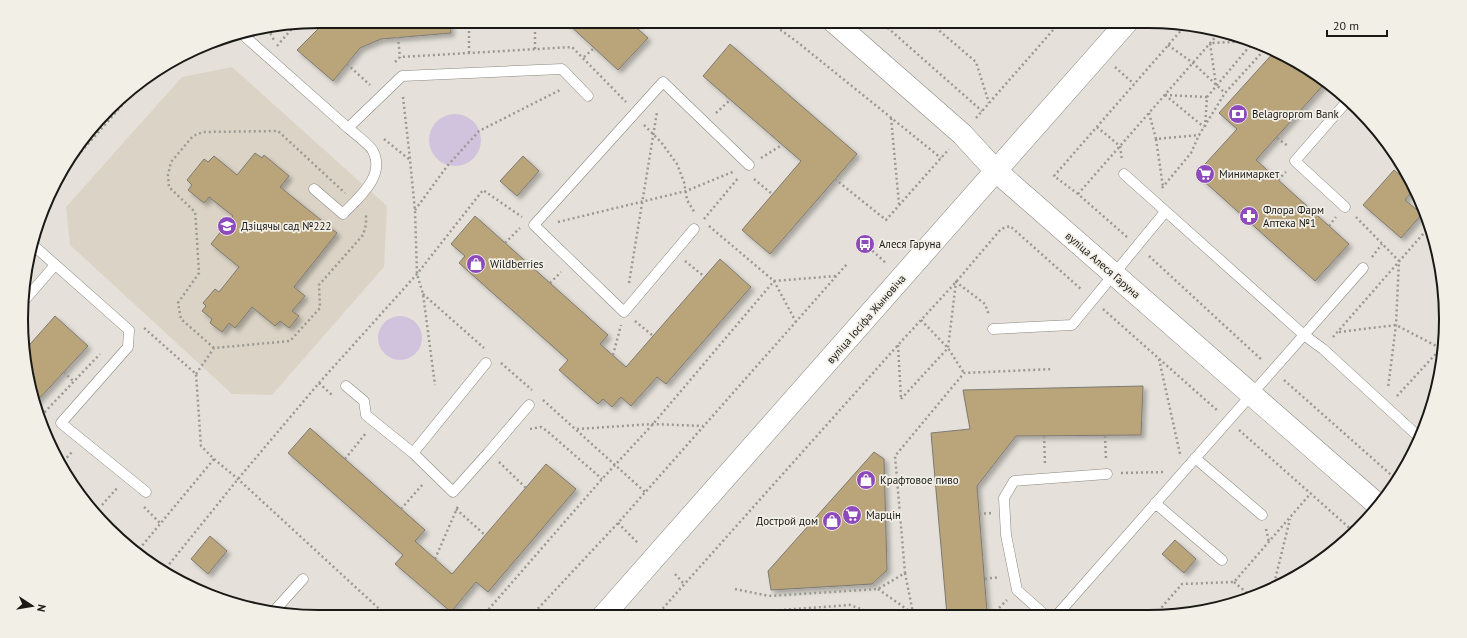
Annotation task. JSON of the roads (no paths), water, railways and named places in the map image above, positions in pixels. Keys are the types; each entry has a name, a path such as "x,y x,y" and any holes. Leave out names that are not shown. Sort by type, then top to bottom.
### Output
{"main road":[{"name":"вуліца Алеся Гаруна","path":"841,28 962,134 996,171 1374,502"},
{"name":"вуліца Іосіфа Жыновіча","path":"609,610 1122,28"}],"lane":[{"path":"246,38 373,151 377,165 374,179 343,214 314,189"},
{"path":"348,128 402,76 562,69 588,96"},
{"path":"694,229 624,312 531,223 663,82 706,123 747,168"},
{"path":"1344,104 1295,161 1345,207"},
{"path":"1124,174 1165,212 1323,349 1415,434"},
{"path":"993,329 1072,325 1165,212"},
{"path":"37,249 128,330 128,347 61,423 146,492"},
{"path":"29,295 55,265"},
{"path":"1061,610 1363,268"},
{"path":"413,454 486,363"},
{"path":"346,386 364,401 366,415 413,454 453,492 529,405"},
{"path":"1195,458 1262,515"},
{"path":"1039,610 1017,590 1006,535 1004,498 1014,481 1107,474"},
{"path":"1155,503 1222,560"},
{"path":"277,607 303,579"}],"place":[{"name":"Belagroprom Bank","path":"1238,114"},
{"name":"Минимаркет","path":"1205,174"},
{"name":"Флора Фарм Аптека №1","path":"1249,216"},
{"name":"Дзіцячы сад №222","path":"227,226"},
{"name":"Алеся Гаруна","path":"865,244"},
{"name":"Wildberries","path":"476,264"},
{"name":"Крафтовое пиво","path":"866,480"},
{"name":"Марцін","path":"852,515"},
{"name":"Дострой дом","path":"832,521"}]}
